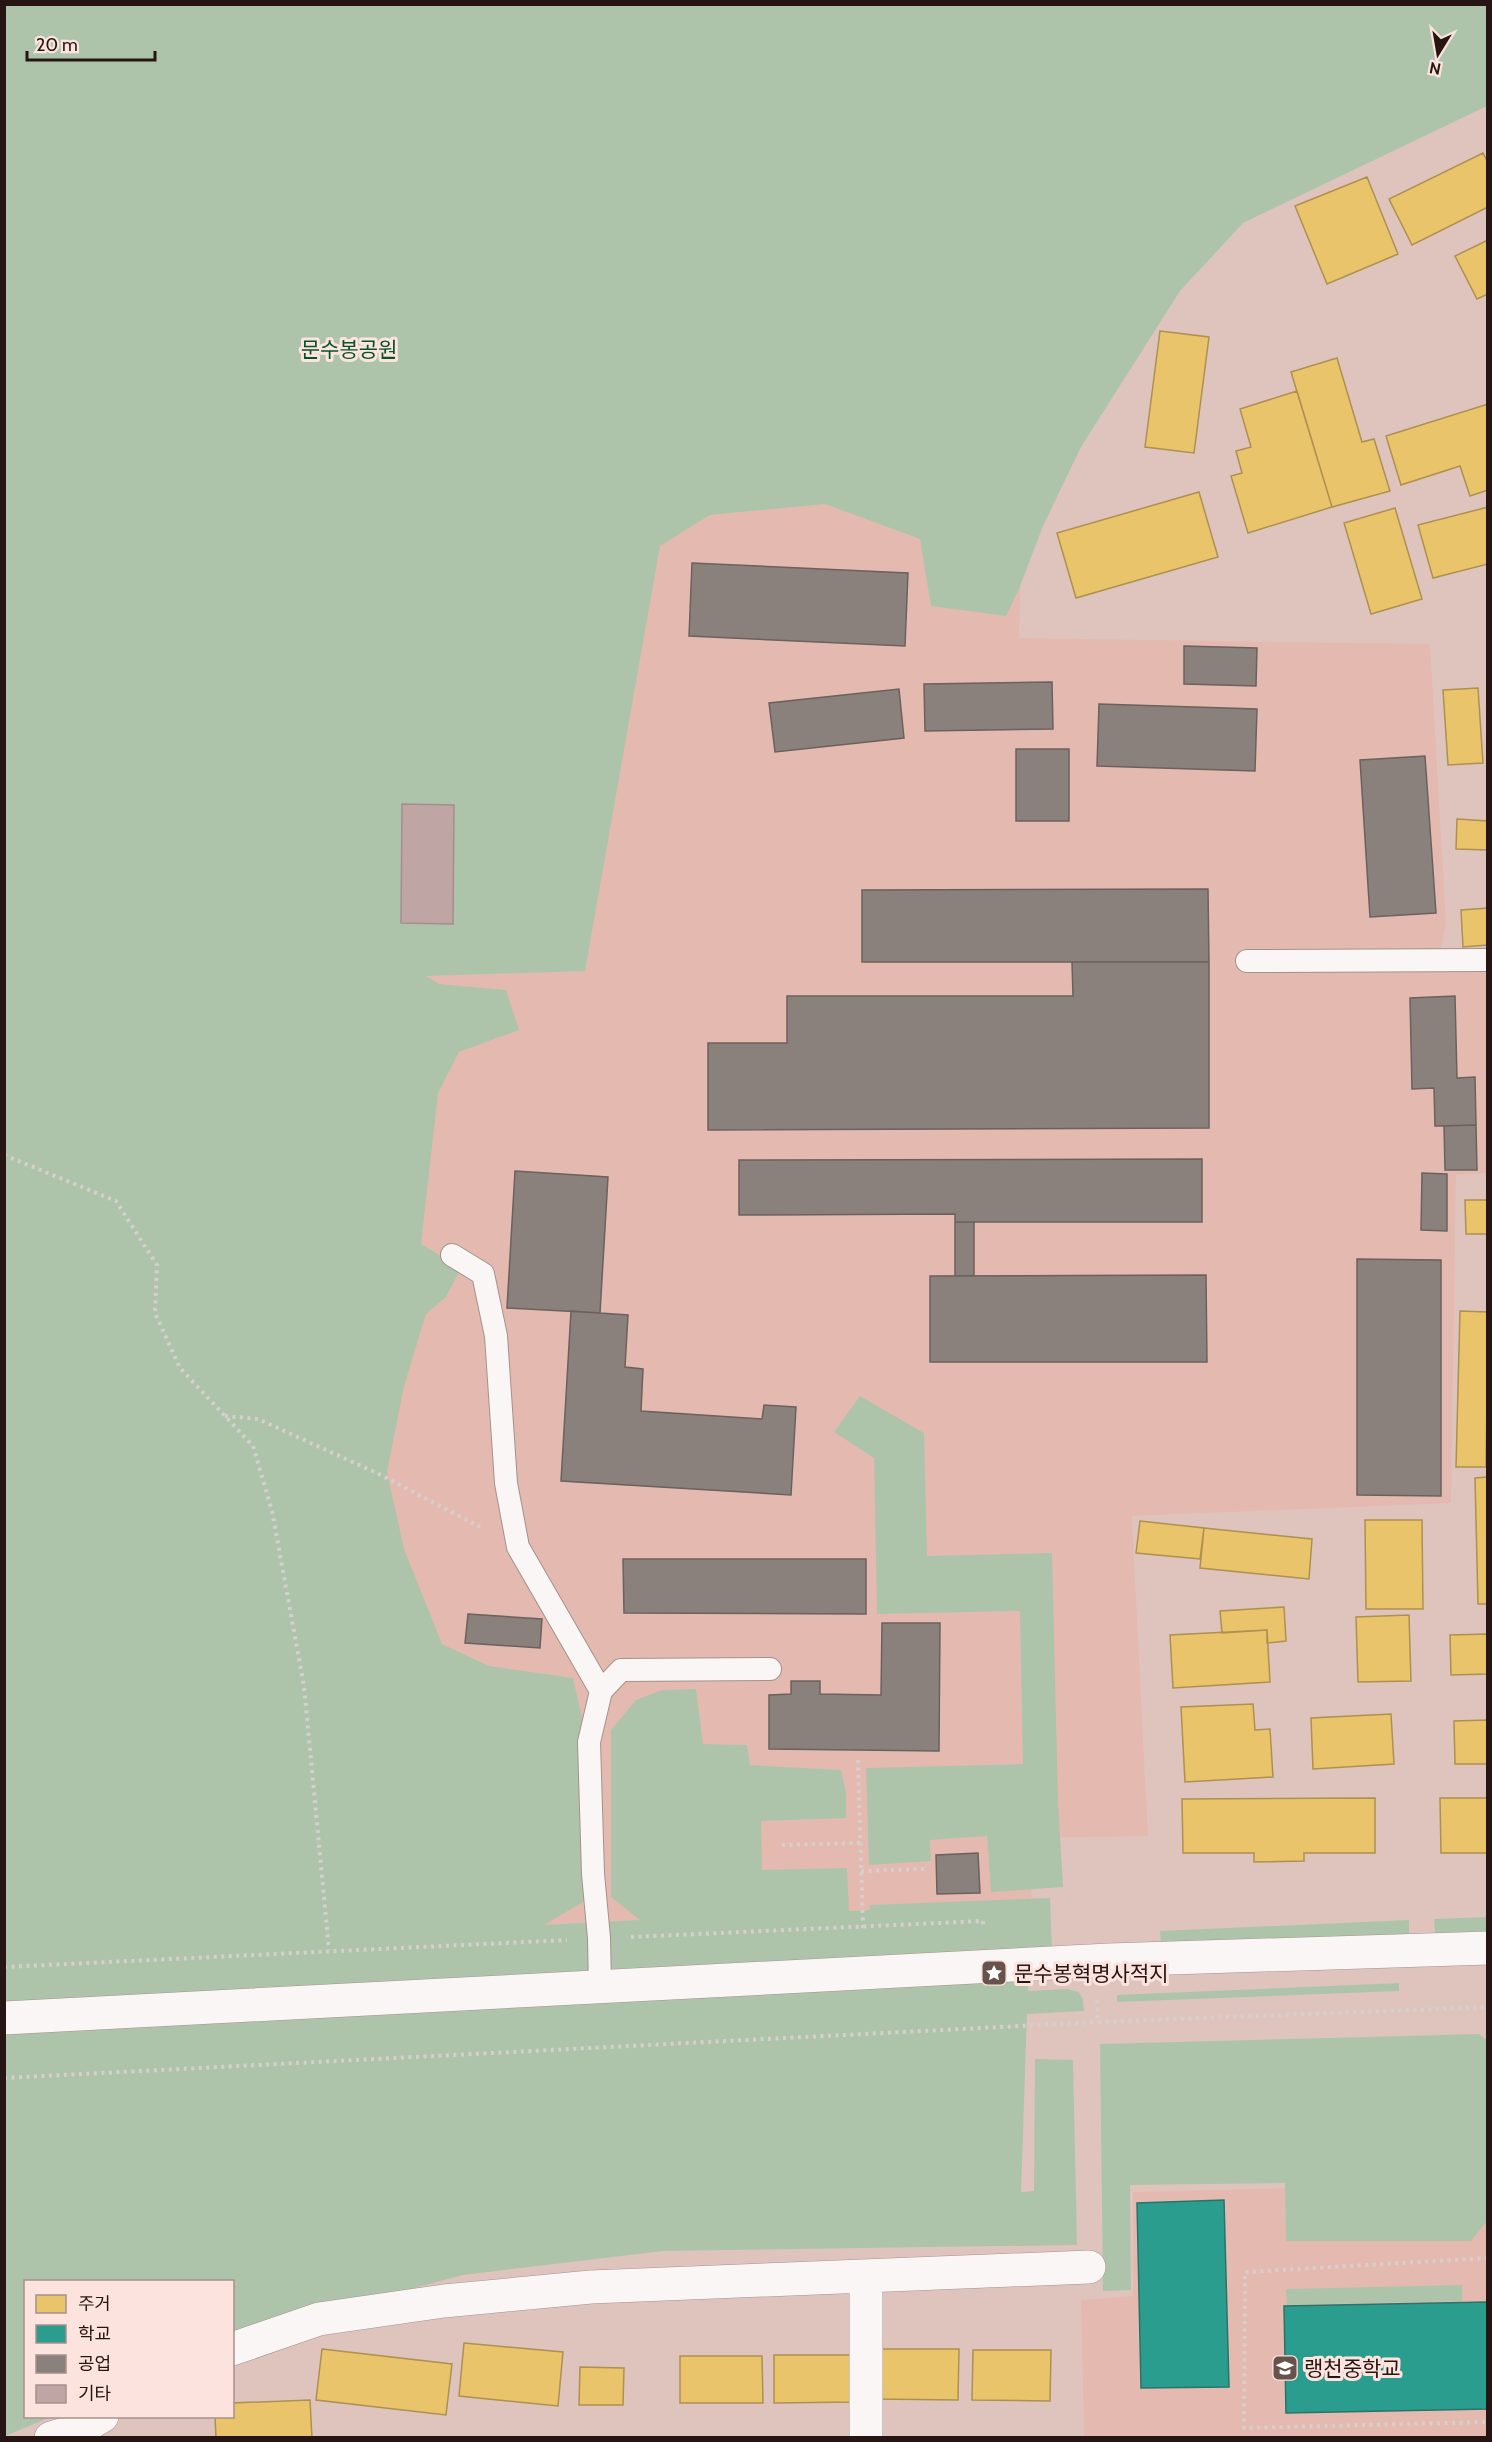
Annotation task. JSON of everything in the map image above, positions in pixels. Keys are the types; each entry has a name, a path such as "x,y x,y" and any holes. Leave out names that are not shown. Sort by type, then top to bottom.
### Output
{"street":[{"path":"4,2018 1109,1959 1488,1948"},
{"path":"234,2348 319,2319 444,2301 591,2287 1089,2267"},
{"path":"866,2276 866,2438"},
{"path":"51,2438 78,2430 99,2418"}],"lane":[{"path":"1247,961 1488,960"},
{"path":"452,1255 483,1274 496,1336 506,1483 518,1547 601,1691"},
{"path":"600,1987 592,1874 589,1742 601,1691 621,1670 770,1669"}],"path":[{"path":"4,1155 116,1201 157,1265 155,1313 180,1368 253,1446 272,1511 304,1686 329,1951"},
{"path":"224,1416 258,1419 380,1474 518,1547"},
{"path":"858,1760 864,1973"},
{"path":"782,1845 860,1843"},
{"path":"861,1871 925,1869"},
{"path":"4,1967 983,1921 984,1967"},
{"path":"1098,2022 1097,1991 1109,1959"},
{"path":"4,2078 1098,2022 1488,2007"},
{"path":"1488,2258 1245,2272 1244,2428 1488,2422"}],"shaded area":[{"path":"674,467 1023,476 1019,638 1430,644 1446,923 1441,949 1488,948 1487,1173 1456,1175 1451,1503 1132,1516 1148,1836 1034,1838 1031,1903 390,1932 336,977"},
{"name":"랭천중학교","path":"1487,2183 1487,2437 1084,2437 1081,2300 1133,2296 1133,2192"}],"green space":[{"name":"문수봉공원","path":"5,5 1487,5 1487,106 1243,223 1180,291 1081,447 1043,526 1006,616 931,606 920,539 825,504 710,515 660,546 585,971 426,976 439,984 506,990 519,1030 459,1052 438,1093 421,1244 461,1268 446,1297 426,1314 404,1386 387,1472 404,1549 442,1644 489,1666 573,1678 590,1753 583,1902 544,1925 640,1920 611,1897 611,1730 636,1700 662,1690 696,1689 703,1744 747,1745 750,1765 841,1770 846,1792 846,1818 761,1821 762,1870 847,1868 849,1911 870,1910 870,1905 1050,1898 1052,1951 1029,1952 1028,1991 1067,1989 1079,1992 1083,2000 1084,2011 1027,2014 1021,2192 1034,2191 1035,2059 1073,2060 1077,2245 663,2251 463,2275 234,2336 234,2280 24,2280 24,2418 49,2418 5,2436"},
{"path":"860,1396 924,1433 927,1556 1052,1553 1058,1801 1063,1887 991,1892 987,1836 930,1840 931,1861 869,1865 866,1768 1023,1764 1020,1611 877,1614 874,1458 834,1432"},
{"path":"1487,1917 1487,1931 1435,1933 1434,1919"},
{"path":"1409,1920 1409,1934 1161,1944 1160,1931"},
{"path":"1399,1983 1399,1991 1117,2002 1117,1995"},
{"path":"1479,2034 1488,2041 1487,2221 1471,2241 1286,2241 1285,2183 1130,2185 1131,2290 1103,2291 1100,2044"},
{"path":"1462,2285 1462,2301 1287,2305 1286,2289"}],"building: 주거":[{"path":"1483,153 1488,163 1488,207 1412,245 1389,199"},
{"path":"1367,177 1398,254 1327,284 1295,206"},
{"path":"1488,240 1488,294 1477,299 1455,256"},
{"path":"1160,331 1209,337 1194,453 1145,447"},
{"path":"1337,358 1362,442 1374,439 1390,491 1332,507 1291,372"},
{"path":"1297,391 1332,507 1248,533 1231,476 1242,473 1236,451 1251,447 1240,409"},
{"path":"1488,404 1488,490 1470,496 1460,466 1401,485 1386,436"},
{"path":"1199,492 1218,557 1076,598 1057,533"},
{"path":"1488,507 1488,564 1433,578 1418,525"},
{"path":"1395,508 1422,599 1371,614 1344,523"},
{"path":"1478,688 1483,763 1448,765 1443,690"},
{"path":"1457,819 1488,821 1488,850 1456,849"},
{"path":"1488,908 1488,945 1463,947 1461,910"},
{"path":"1465,1200 1488,1200 1488,1234 1466,1234"},
{"path":"1460,1311 1488,1312 1486,1467 1456,1467"},
{"path":"1488,1477 1488,1604 1478,1604 1475,1478"},
{"path":"1365,1520 1422,1520 1423,1609 1366,1609"},
{"path":"1140,1521 1204,1528 1200,1559 1136,1553"},
{"path":"1204,1528 1312,1539 1309,1579 1200,1568"},
{"path":"1284,1607 1286,1641 1267,1643 1267,1630 1222,1633 1220,1611"},
{"path":"1409,1615 1411,1681 1358,1682 1356,1617"},
{"path":"1267,1630 1270,1682 1173,1688 1170,1635"},
{"path":"1488,1634 1488,1674 1451,1675 1450,1635"},
{"path":"1253,1704 1255,1730 1270,1729 1273,1777 1185,1782 1181,1707"},
{"path":"1391,1714 1394,1764 1313,1769 1311,1718"},
{"path":"1488,1720 1488,1764 1455,1764 1454,1721"},
{"path":"1375,1798 1375,1853 1304,1853 1304,1861 1254,1862 1254,1853 1183,1853 1182,1799"},
{"path":"1440,1798 1488,1798 1488,1853 1441,1853"},
{"path":"464,2343 563,2352 558,2406 459,2396"},
{"path":"322,2349 452,2364 446,2415 316,2400"},
{"path":"875,2349 959,2349 958,2400 875,2399"},
{"path":"973,2350 1051,2350 1050,2401 972,2400"},
{"path":"774,2355 856,2355 856,2402 774,2403"},
{"path":"680,2356 762,2356 763,2403 680,2403"},
{"path":"580,2367 624,2368 623,2405 579,2405"},
{"path":"310,2400 312,2438 216,2438 215,2418 234,2418 234,2403"}],"building: 학교":[{"path":"1224,2200 1229,2387 1141,2388 1137,2203"},
{"path":"1488,2302 1488,2409 1286,2413 1284,2306"}],"building: 공업":[{"path":"692,563 908,573 905,646 689,636"},
{"path":"1184,646 1257,648 1256,686 1184,684"},
{"path":"1052,682 1053,729 925,731 924,684"},
{"path":"899,689 904,738 775,752 769,703"},
{"path":"1099,704 1257,709 1255,771 1097,766"},
{"path":"1016,749 1069,749 1069,821 1016,821"},
{"path":"1425,756 1436,913 1370,917 1360,760"},
{"path":"1208,889 1209,962 862,962 862,890"},
{"path":"1072,962 1209,962 1209,1128 708,1130 708,1043 787,1043 787,996 1073,996"},
{"path":"1455,996 1457,1078 1475,1077 1476,1125 1435,1126 1434,1088 1412,1089 1410,998"},
{"path":"1476,1125 1477,1170 1445,1170 1444,1126"},
{"path":"1202,1159 1202,1222 955,1222 955,1214 739,1215 739,1160"},
{"path":"515,1171 608,1177 600,1313 507,1308"},
{"path":"1422,1173 1447,1174 1447,1231 1421,1230"},
{"path":"955,1222 974,1222 974,1276 955,1276"},
{"path":"1357,1259 1441,1260 1441,1496 1357,1495"},
{"path":"1206,1275 1207,1362 930,1362 930,1276"},
{"path":"571,1311 628,1315 625,1367 643,1369 641,1411 762,1419 764,1405 796,1407 791,1495 561,1481"},
{"path":"623,1559 866,1559 866,1614 624,1613"},
{"path":"468,1614 542,1619 540,1648 465,1643"},
{"path":"882,1623 940,1623 939,1751 769,1749 769,1695 791,1694 791,1681 820,1681 820,1694 881,1695"},
{"path":"978,1853 980,1893 937,1894 936,1855"}],"building: 기타":[{"path":"402,804 454,805 453,924 401,923"}],"place":[{"name":"문수봉혁명사적지","path":"994,1973"},
{"name":"랭천중학교","path":"1285,2368"}]}
